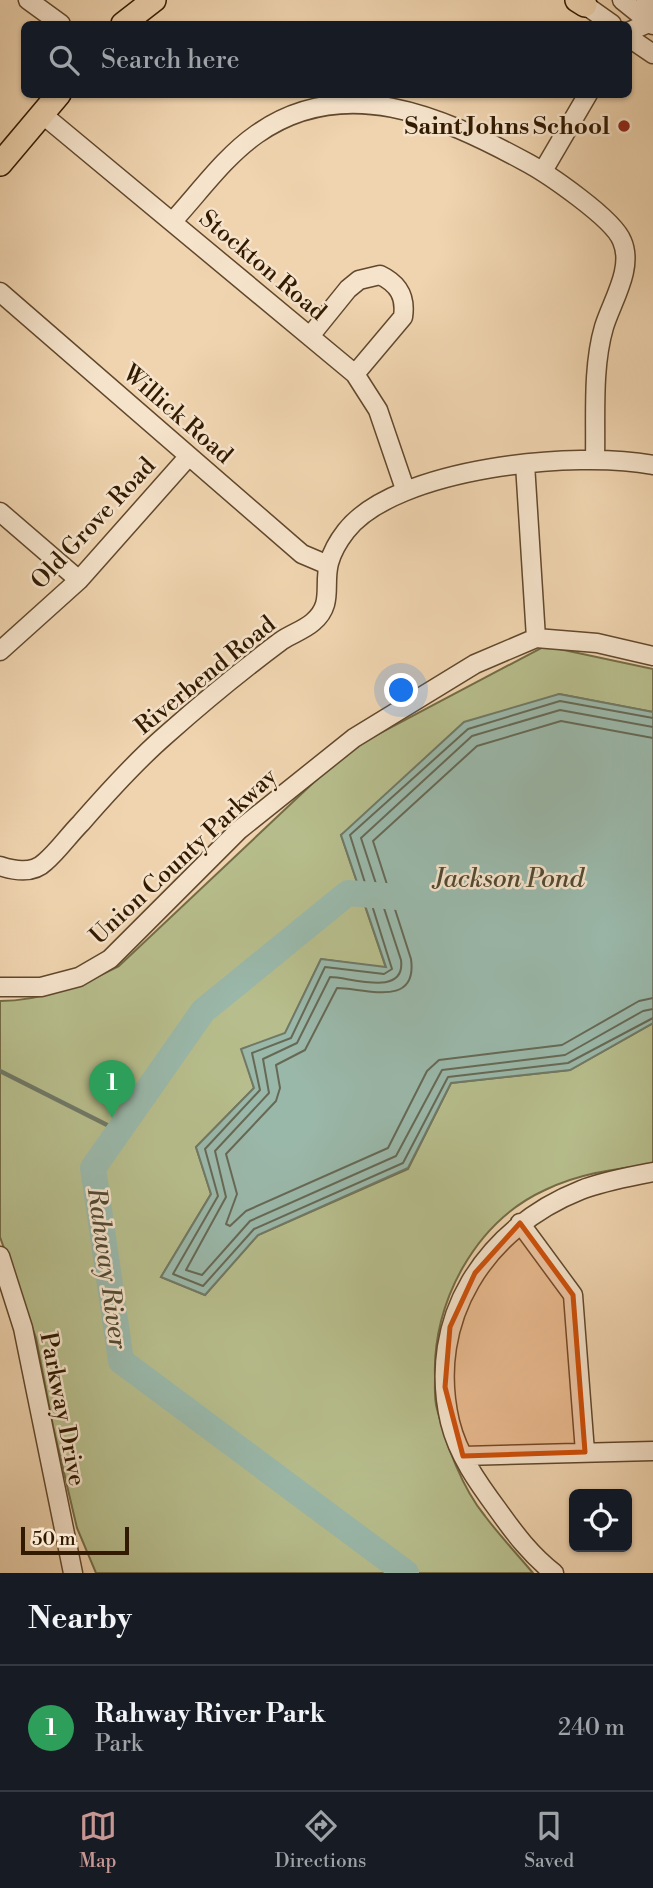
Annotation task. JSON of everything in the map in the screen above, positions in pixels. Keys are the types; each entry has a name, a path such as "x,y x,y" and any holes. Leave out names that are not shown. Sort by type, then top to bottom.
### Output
{"main road":[{"path":"127,21 154,0"},
{"path":"0,164 56,98"}],"street":[{"path":"28,0 57,21"},
{"path":"622,0 652,23"},
{"path":"646,0 652,23"},
{"path":"585,1 608,21"},
{"path":"632,32 652,23"},
{"path":"632,37 653,54"},
{"path":"543,171 586,98"},
{"path":"172,222 255,135 304,110 340,102 396,107 431,117 543,171 611,224 622,240 625,251 620,283 599,350 595,459"},
{"name":"Stockton Road","path":"42,114 355,374 378,410 405,489"},
{"path":"310,336 359,280 380,275 396,286 403,295 403,317 355,374"},
{"name":"Willick Road","path":"0,292 302,554 328,565"},
{"name":"Old Grove Road","path":"0,651 79,580 189,456"},
{"name":"Riverbend Road","path":"0,866 23,871 44,863 119,780 166,735 282,641 313,622 325,608 329,590 328,565 348,529 372,507 405,489 525,464 595,459 653,465"},
{"path":"525,464 536,638"},
{"path":"0,512 79,580"},
{"name":"Union County Parkway","path":"0,987 41,987 79,977 110,959 239,830 354,738 475,664 536,638 597,643 653,656"},
{"path":"554,1573 531,1554 478,1484 463,1456 450,1423 445,1387 450,1327 475,1273 495,1247 520,1223 580,1190 653,1172"},
{"path":"520,1223 573,1295 585,1452"},
{"name":"Parkway Drive","path":"0,1256 23,1328 73,1573"},
{"path":"463,1456 653,1451"}],"highlighted area":[{"path":"520,1223 573,1295 585,1452 463,1456 445,1387 450,1327 475,1273"}],"green space":[{"path":"545,646 653,669 653,712 559,694 341,835 386,968 321,959 285,1034 242,1049 254,1088 196,1147 211,1194 161,1277 205,1295 258,1235 408,1169 451,1083 570,1070 653,1023 653,1164 571,1179 520,1204 498,1222 479,1244 450,1294 441,1321 436,1349 435,1397 450,1451 477,1505 533,1573 96,1573 77,1528 36,1338 0,1237 0,1001 61,991 119,966 348,750"}],"water":[{"name":"Jackson Pond","path":"559,694 653,712 653,1023 570,1070 451,1083 408,1168 258,1235 205,1295 161,1277 211,1194 196,1147 254,1088 241,1049 285,1033 321,959 386,967 341,835 464,722"}],"waterway":[{"name":"Rahway River","path":"398,897 348,893 203,1011 93,1168 121,1361 406,1573"},
{"path":"0,1071 119,1131"}],"place":[{"name":"Saint Johns School","path":"624,126"},
{"name":"Rahway River Park","path":"112,1118"}]}
